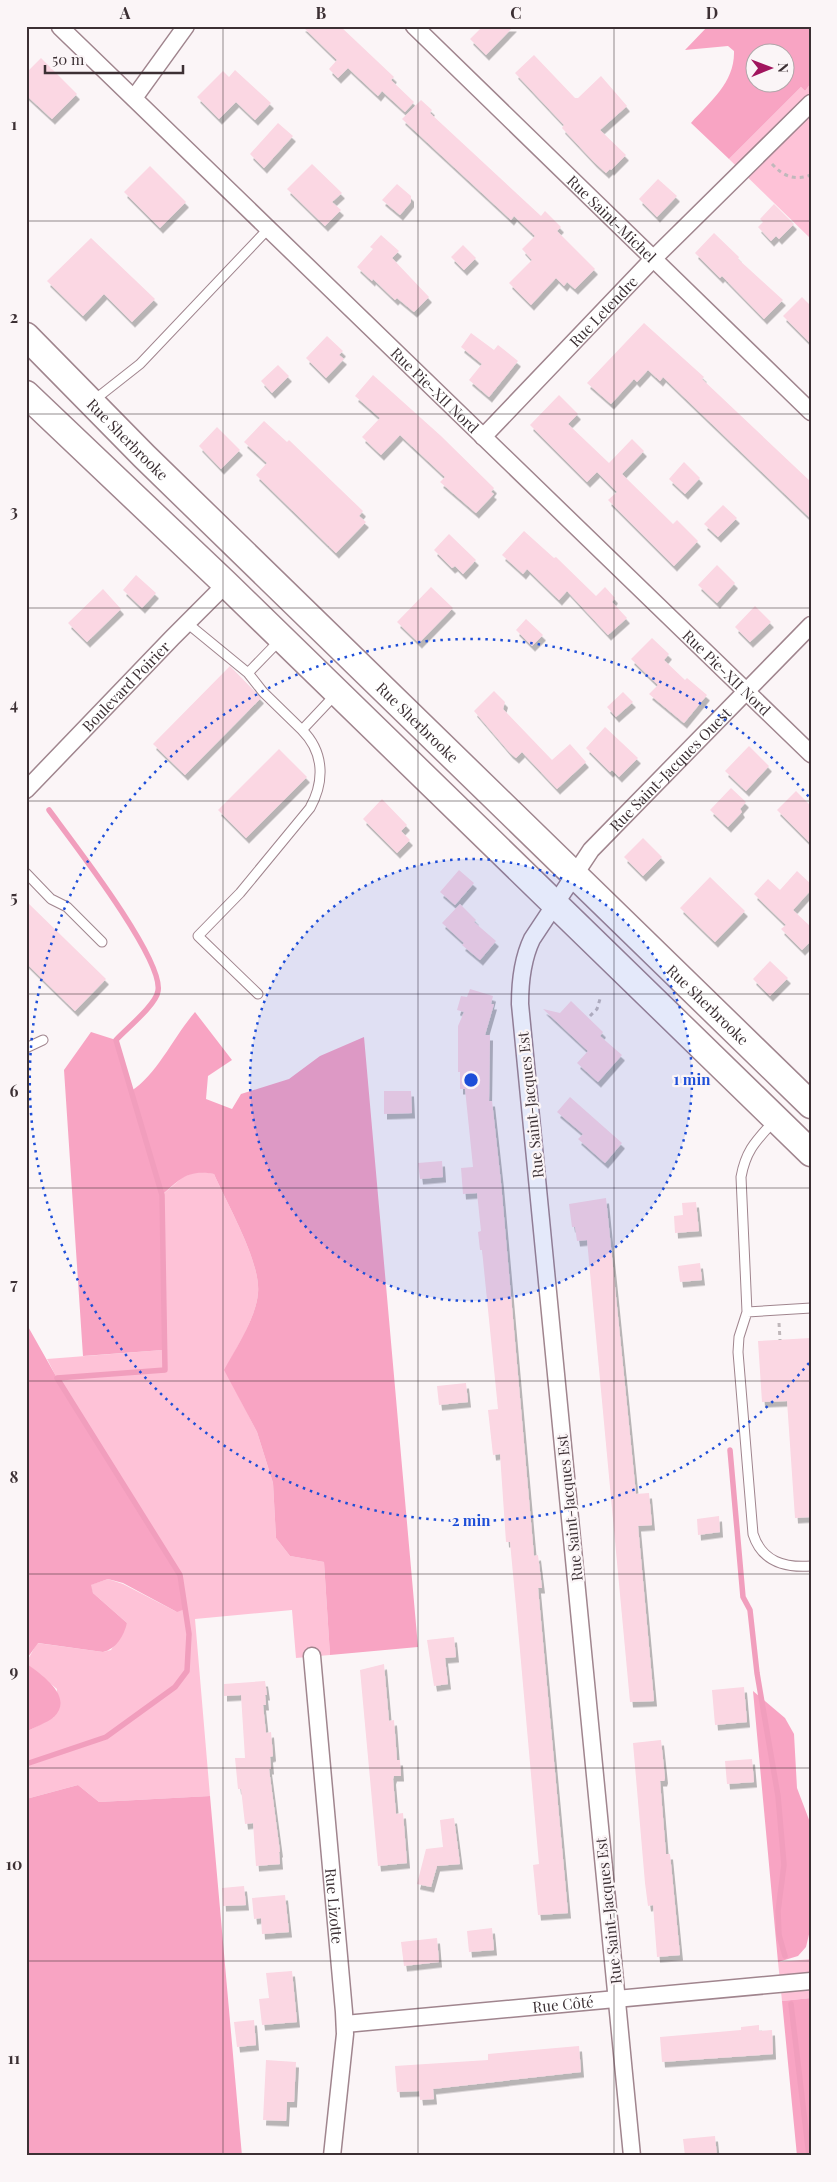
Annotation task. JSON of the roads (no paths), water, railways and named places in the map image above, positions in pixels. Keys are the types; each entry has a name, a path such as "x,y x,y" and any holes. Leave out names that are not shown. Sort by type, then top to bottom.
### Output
{"main road":[{"name":"Rue Sherbrooke","path":"26,336 157,468 811,1105"},
{"path":"26,394 282,638 811,1153"}],"street":[{"path":"134,98 186,26"},
{"name":"Rue Saint-Michel","path":"414,26 811,412"},
{"name":"Rue Pie-XII Nord","path":"60,27 811,754"},
{"name":"Rue Letendre","path":"483,437 653,259 811,103"},
{"name":"Boulevard Poirier","path":"26,790 226,584"},
{"name":"Rue Saint-Jacques Ouest","path":"574,874 591,850 811,625"},
{"name":"Rue Saint-Jacques Est","path":"574,874 555,902 527,951 521,976 520,1004 632,2156"},
{"name":"Rue Lizotte","path":"312,1656 345,2024 332,2156"},
{"name":"Rue Côté","path":"345,2024 811,1982"}],"lane":[{"path":"92,402 140,364 269,228"},
{"path":"187,623 248,674 263,692 312,739 318,754 321,779 317,796 310,808 240,893 198,936 258,994"},
{"path":"248,674 282,638"},
{"path":"302,730 337,692"},
{"path":"26,873 51,900 68,907 102,942"},
{"path":"26,1048 42,1040"},
{"path":"776,1119 751,1147 745,1159 741,1177 747,1312 739,1337 738,1352 754,1534 759,1546 773,1560 792,1566 811,1566"},
{"path":"747,1312 811,1308"}],"waterway":[{"path":"26,1764 106,1737 175,1687 187,1671 189,1634 180,1575 57,1378 165,1370 162,1195 116,1040 146,1010 156,997 158,991 156,975 147,953 114,900 49,810"},
{"path":"730,1450 743,1597 750,1610 757,1673 778,1796 784,1865 778,1911 779,1935 785,1956"},
{"path":"791,2004 809,2156"}]}
